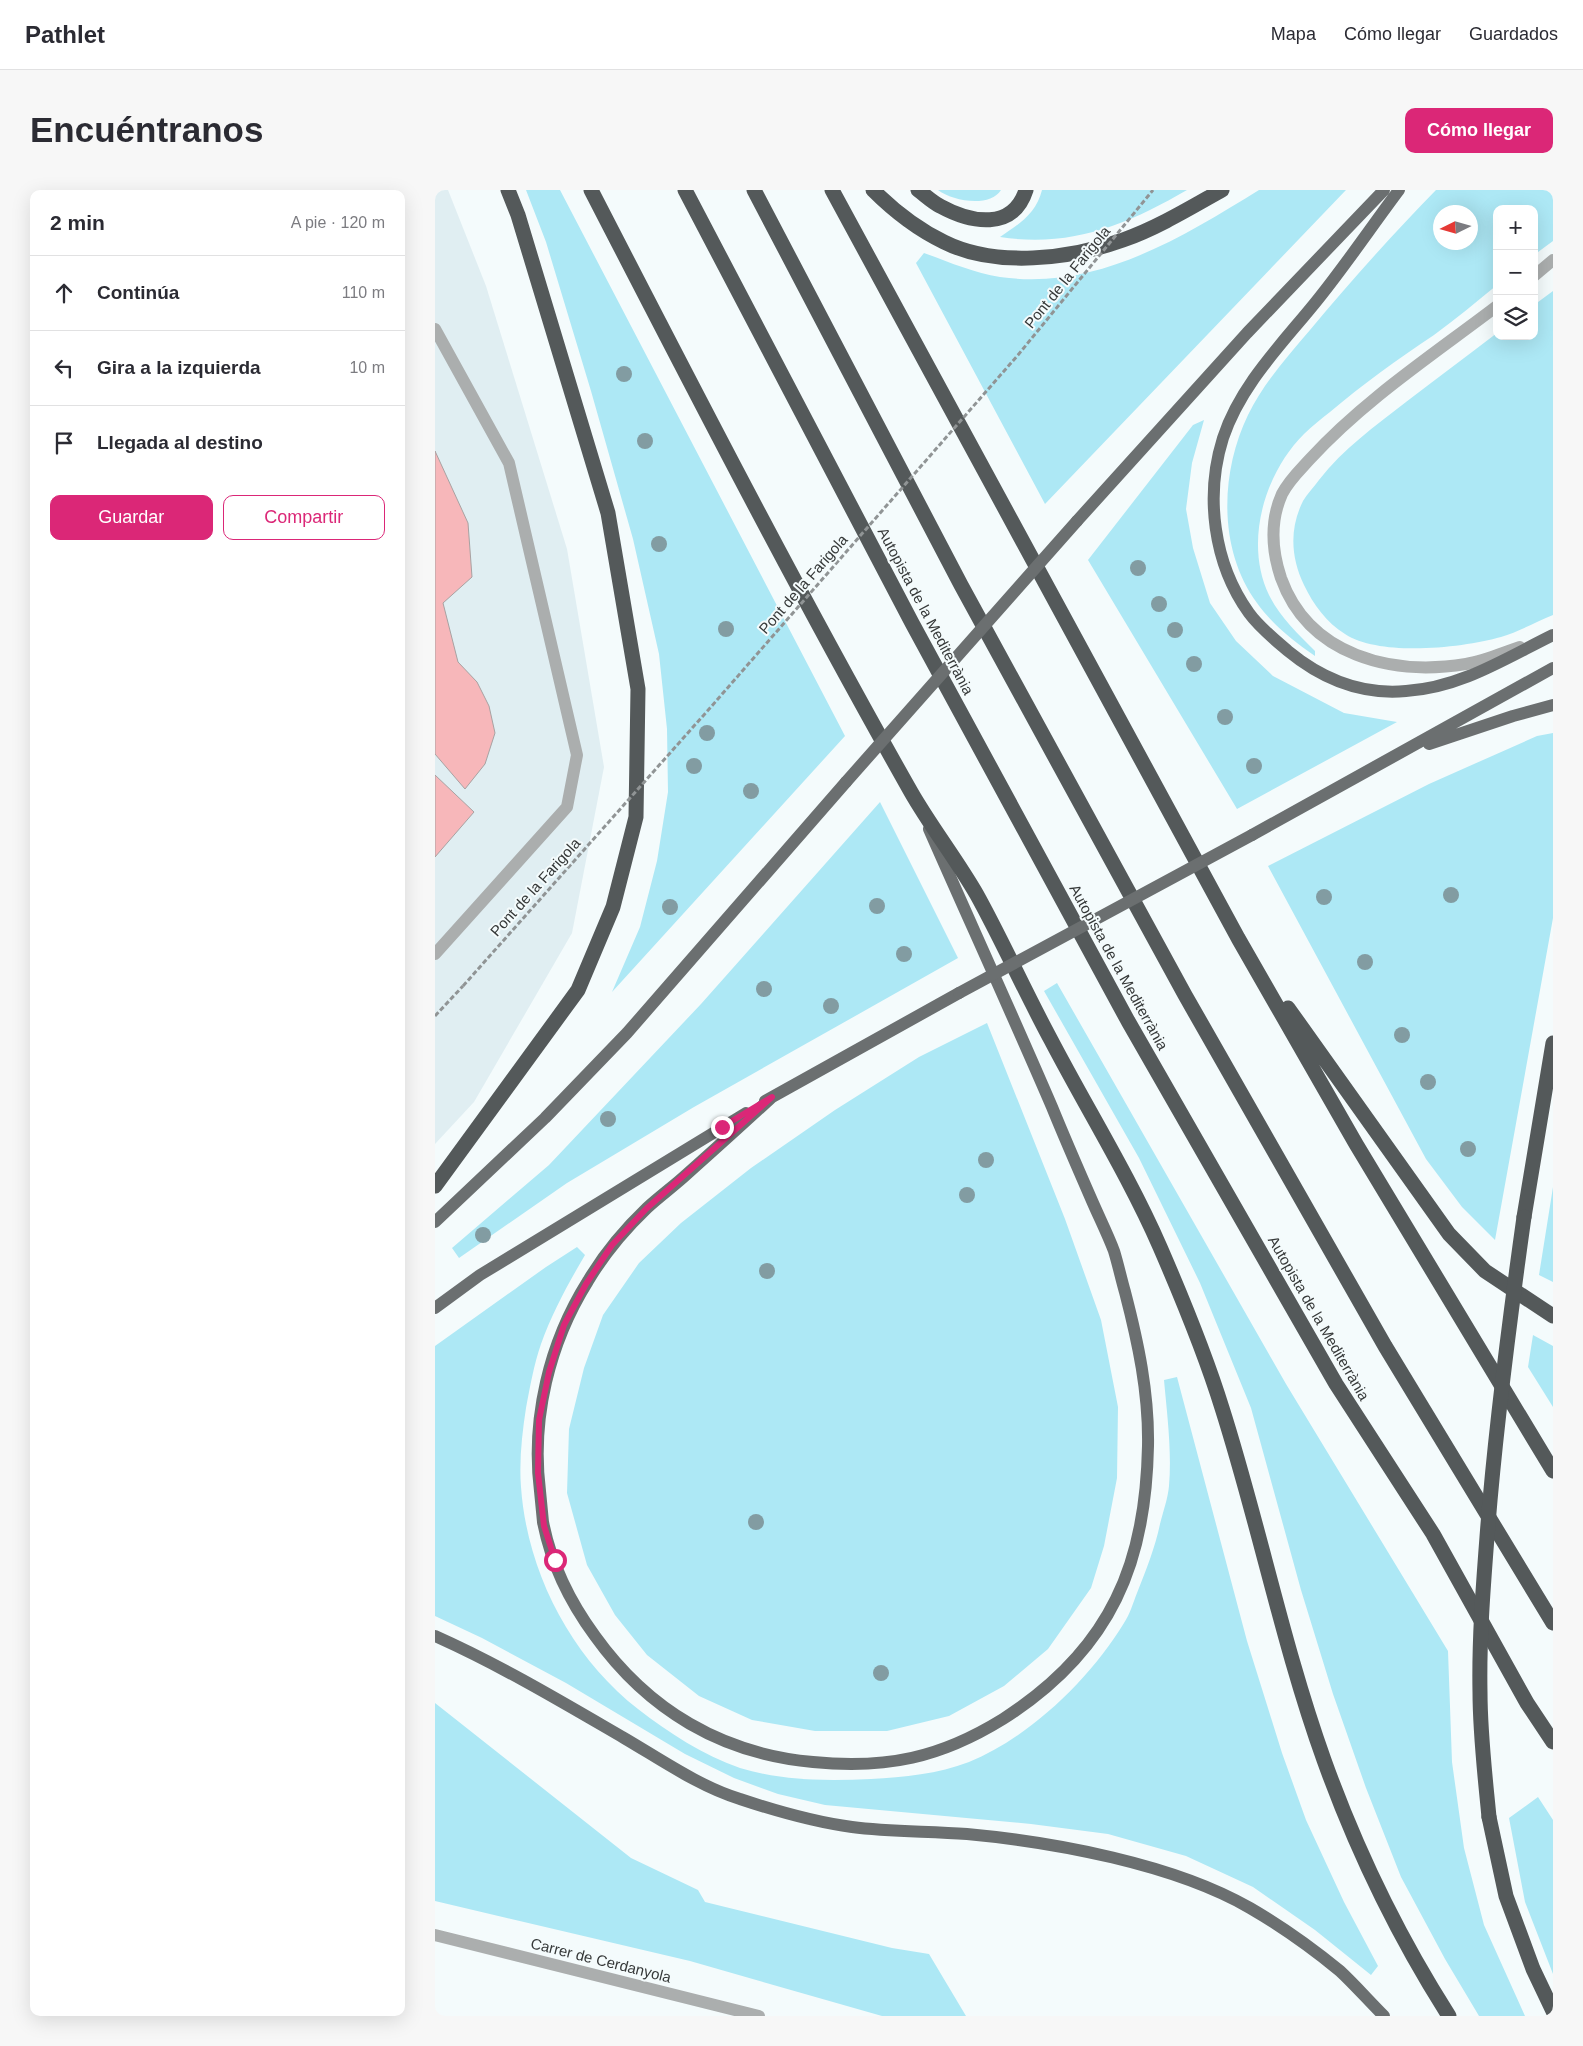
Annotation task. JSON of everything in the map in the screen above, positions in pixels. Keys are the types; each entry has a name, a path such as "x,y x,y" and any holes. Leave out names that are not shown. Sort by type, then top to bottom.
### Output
{"highway":[{"path":"435,1186 578,990 613,907 636,817 638,689 608,513 521,225 508,190"},
{"path":"591,190 835,655 915,800 976,893 1051,1042 1114,1156 1156,1238 1191,1318 1223,1409 1306,1704 1346,1820 1404,1938 1449,2016"},
{"name":"Autopista de la Mediterrània","path":"685,190 912,623 1128,1021 1336,1384 1433,1534 1527,1702 1553,1742"},
{"path":"754,190 961,585 1175,978 1385,1346 1553,1623"},
{"path":"832,190 1238,938 1356,1144 1553,1471"},
{"path":"873,190 891,208 945,243 1000,257 1032,259 1089,250 1124,240 1181,213 1222,190"},
{"path":"918,190 938,206 957,215 991,220 1006,217 1016,210 1026,190"},
{"path":"1238,938 1449,1234 1485,1271 1553,1316"},
{"path":"1553,1043 1524,1217 1506,1347 1493,1462 1480,1633 1480,1693 1489,1817 1506,1896 1533,1970 1553,2011"}],"main road":[{"path":"435,1222 545,1118 627,1033 1077,521 1247,333 1384,190"},
{"path":"1399,190 1320,297 1279,345 1241,399 1223,437 1213,481 1214,523 1222,556 1233,587 1249,614 1299,660 1323,676 1352,687 1378,692 1406,692 1440,687 1473,676 1553,634"},
{"path":"435,1308 480,1275 772,1097 959,993 1399,755 1553,668"},
{"path":"1399,755 1513,716 1553,705"},
{"path":"772,1097 632,1223 612,1245 586,1284 564,1325 549,1372 539,1420 538,1473 544,1526 560,1577 580,1616 607,1653 635,1685 668,1711 707,1735 748,1750 789,1760 840,1765 888,1762 934,1754 979,1734 1021,1707 1059,1677 1091,1640 1117,1598 1133,1554 1144,1501 1148,1445 1145,1389 1137,1338 1114,1252 915,800"},
{"path":"435,1636 523,1681 681,1772 736,1798 792,1815 852,1827 968,1834 1037,1843 1154,1869 1201,1885 1248,1907 1293,1936 1341,1972 1384,2016"}],"street":[{"path":"1538,273 1553,260"},
{"path":"1493,309 1389,389 1328,439 1289,482 1282,494 1273,528 1274,548 1278,568 1286,591 1300,612 1319,633 1345,651 1374,662 1411,668 1467,664 1553,634"},
{"path":"435,329 509,463 577,756 567,807 435,954"},
{"name":"Carrer de Cerdanyola","path":"435,1935 759,2016"}],"path":[{"name":"Pont de la Farigola","path":"435,1016 710,708 1012,362 1153,190"}],"shaded area":[{"path":"435,190 448,190 486,286 567,549 604,767 572,933 474,1102 435,1144"},
{"path":"526,190 560,190 845,736 612,992 640,927 657,861 668,792 667,729 659,654 633,539 591,391 546,242"},
{"path":"938,190 1001,190 996,196 988,199 971,201 952,197"},
{"path":"1042,190 1187,190 1142,214 1097,231 1050,239 1026,240 1000,237 1026,218 1036,206"},
{"path":"1259,190 1346,190 1045,504 916,263 924,253 971,270 1000,277 1035,279 1070,276 1104,268 1136,257 1199,226"},
{"path":"1436,190 1553,190 1553,241 1538,252 1538,205 1493,205 1493,288 1442,329 1368,382 1317,423 1290,450 1278,469 1262,510 1258,554 1262,575 1269,595 1278,611 1315,651 1315,656 1269,618 1244,582 1235,559 1227,511 1232,461 1248,415 1268,382 1340,294"},
{"path":"1553,291 1553,615 1501,637 1444,647 1399,648 1379,646 1360,641 1338,630 1316,606 1296,564 1293,543 1295,522 1303,501 1328,469 1360,438 1493,336 1493,340 1538,340 1538,302"},
{"path":"1204,420 1192,463 1186,509 1193,548 1210,603 1236,641 1273,676 1344,713 1397,722 1237,809 1088,560 1193,425"},
{"path":"1553,733 1553,918 1495,1240 1462,1207 1426,1159 1268,866 1429,784 1537,736"},
{"path":"880,802 958,958 694,1107 567,1183 459,1258 452,1248 549,1165 701,1004"},
{"path":"1057,983 1286,1384 1448,1651 1452,1762 1464,1848 1484,1925 1525,2016 1479,2016 1445,1959 1401,1877 1366,1788 1333,1694 1301,1590 1251,1408 1200,1283 1139,1158 1044,991"},
{"path":"987,1023 1065,1219 1101,1320 1118,1407 1117,1478 1104,1546 1091,1588 1048,1649 1004,1686 949,1716 887,1731 815,1731 752,1720 699,1696 647,1655 615,1615 587,1565 567,1493 569,1429 584,1368 603,1315 639,1263 681,1223 751,1168 835,1110 919,1057"},
{"path":"1553,1187 1553,1282 1539,1275"},
{"path":"577,1247 585,1255 550,1321 541,1344 532,1376 522,1438 520,1477 525,1519 532,1550 543,1581 573,1638 592,1664 614,1688 638,1709 687,1743 726,1763 756,1772 789,1778 838,1780 896,1777 945,1769 969,1762 992,1751 1014,1738 1057,1704 1094,1665 1124,1623 1147,1567 1167,1500 1169,1486 1170,1446 1164,1380 1177,1377 1247,1641 1282,1753 1306,1820 1344,1902 1378,1966 1371,1975 1315,1930 1253,1887 1186,1856 1108,1834 1031,1824 825,1805 778,1794 734,1778 685,1754 566,1683 482,1638 435,1616 435,1346"},
{"path":"1533,1335 1553,1346 1553,1407 1528,1367"},
{"path":"435,1703 631,1858 698,1890 705,1902 892,1948 929,1954 966,2016 882,2016 690,1961 435,1901"},
{"path":"1538,1797 1553,1820 1553,1974 1525,1902 1509,1818"}],"building":[{"path":"435,451 468,523 472,577 443,603 458,662 477,682 489,706 495,733 485,764 465,789 435,754"},
{"path":"435,775 474,812 435,857"}],"route":[{"path":"555,1560 544,1526 538,1473 539,1420 549,1372 564,1325 586,1284 612,1245 646,1209 680,1181 772,1097 722,1127"}]}
